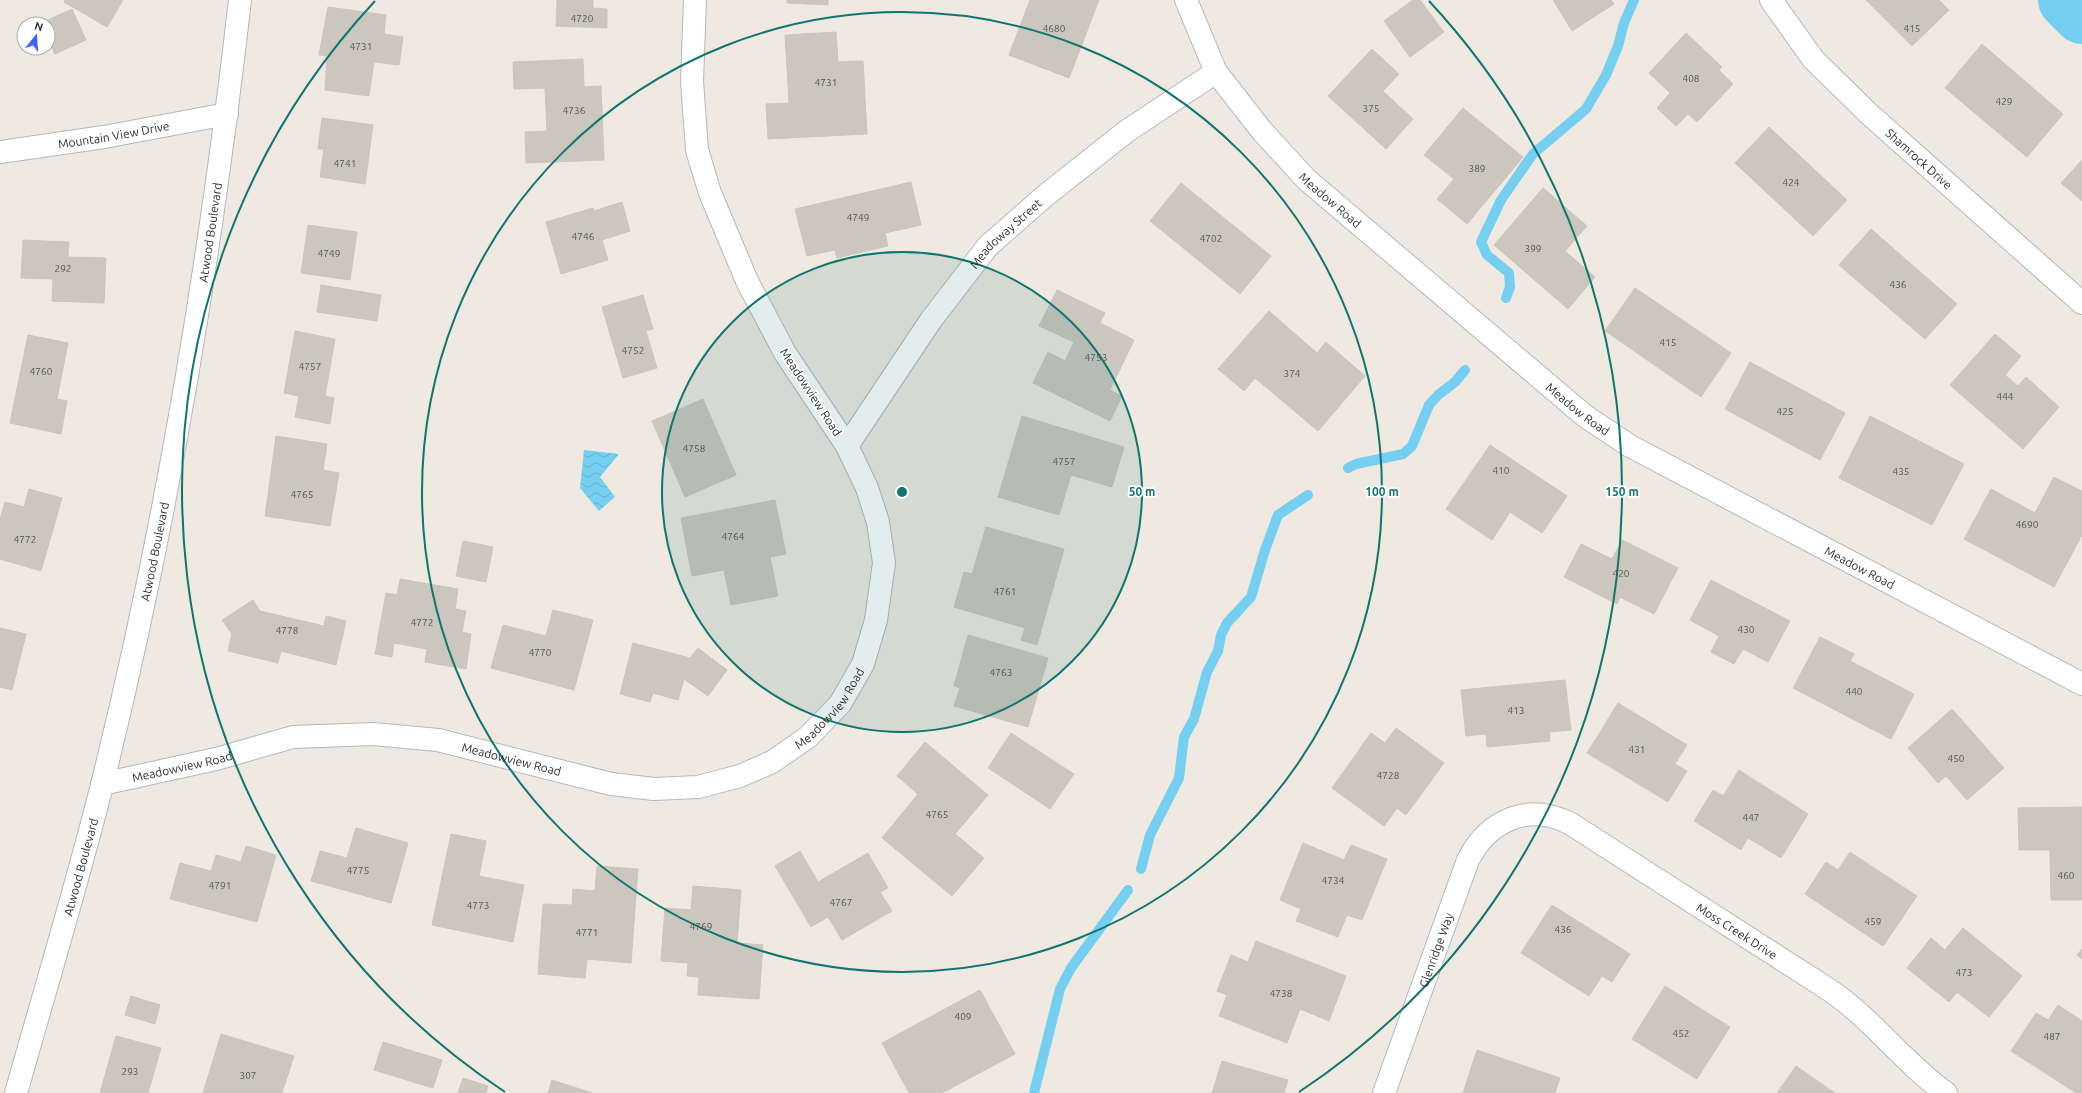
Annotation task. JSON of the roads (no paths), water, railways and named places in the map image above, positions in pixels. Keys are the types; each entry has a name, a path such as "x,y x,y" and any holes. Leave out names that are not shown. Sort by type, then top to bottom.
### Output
{"street":[{"name":"Atwood Boulevard","path":"16,1093 102,784 150,570 170,470 195,329 227,114 240,0"},
{"name":"Meadowview Road","path":"102,784 216,760 293,737 373,734 438,740 611,784 654,789 698,787 747,773 772,762 808,737 840,704 863,664 876,620 884,563 878,522 868,488 847,446 785,353 747,281 710,193 697,150 692,81 695,0"},
{"name":"Meadow Road","path":"1186,0 1216,72 1262,131 1307,180 1585,416 1630,446 2082,684"},
{"name":"Shamrock Drive","path":"1771,0 1813,59 1868,113 2082,303"},
{"name":"Meadoway Street","path":"847,446 930,320 988,246 1046,195 1127,131 1216,72"},
{"name":"Mountain View Drive","path":"0,152 104,137 227,114"},
{"name":"Moss Creek Drive","path":"1506,821 1518,815 1532,813 1559,818 1571,824 1846,1002 1916,1068 1946,1093"},
{"name":"Glenridge Way","path":"1384,1093 1468,860 1475,847 1483,837 1506,821"}],"water":[{"path":"584,450 619,454 600,477 615,497 599,511 580,488"}],"waterway":[{"path":"1506,298 1510,287 1509,273 1487,255 1481,242 1501,200 1533,154 1586,109 1606,75 1618,46 1624,23 1634,0"},
{"path":"2067,0 2082,15"},
{"path":"1348,468 1356,464 1403,454 1412,446 1429,405 1438,395 1455,382 1465,370"},
{"path":"1141,869 1150,835 1179,778 1184,737 1194,719 1207,672 1218,651 1221,635 1227,623 1251,597 1265,550 1278,515 1308,495"},
{"path":"1034,1093 1060,989 1071,968 1128,890"}]}
